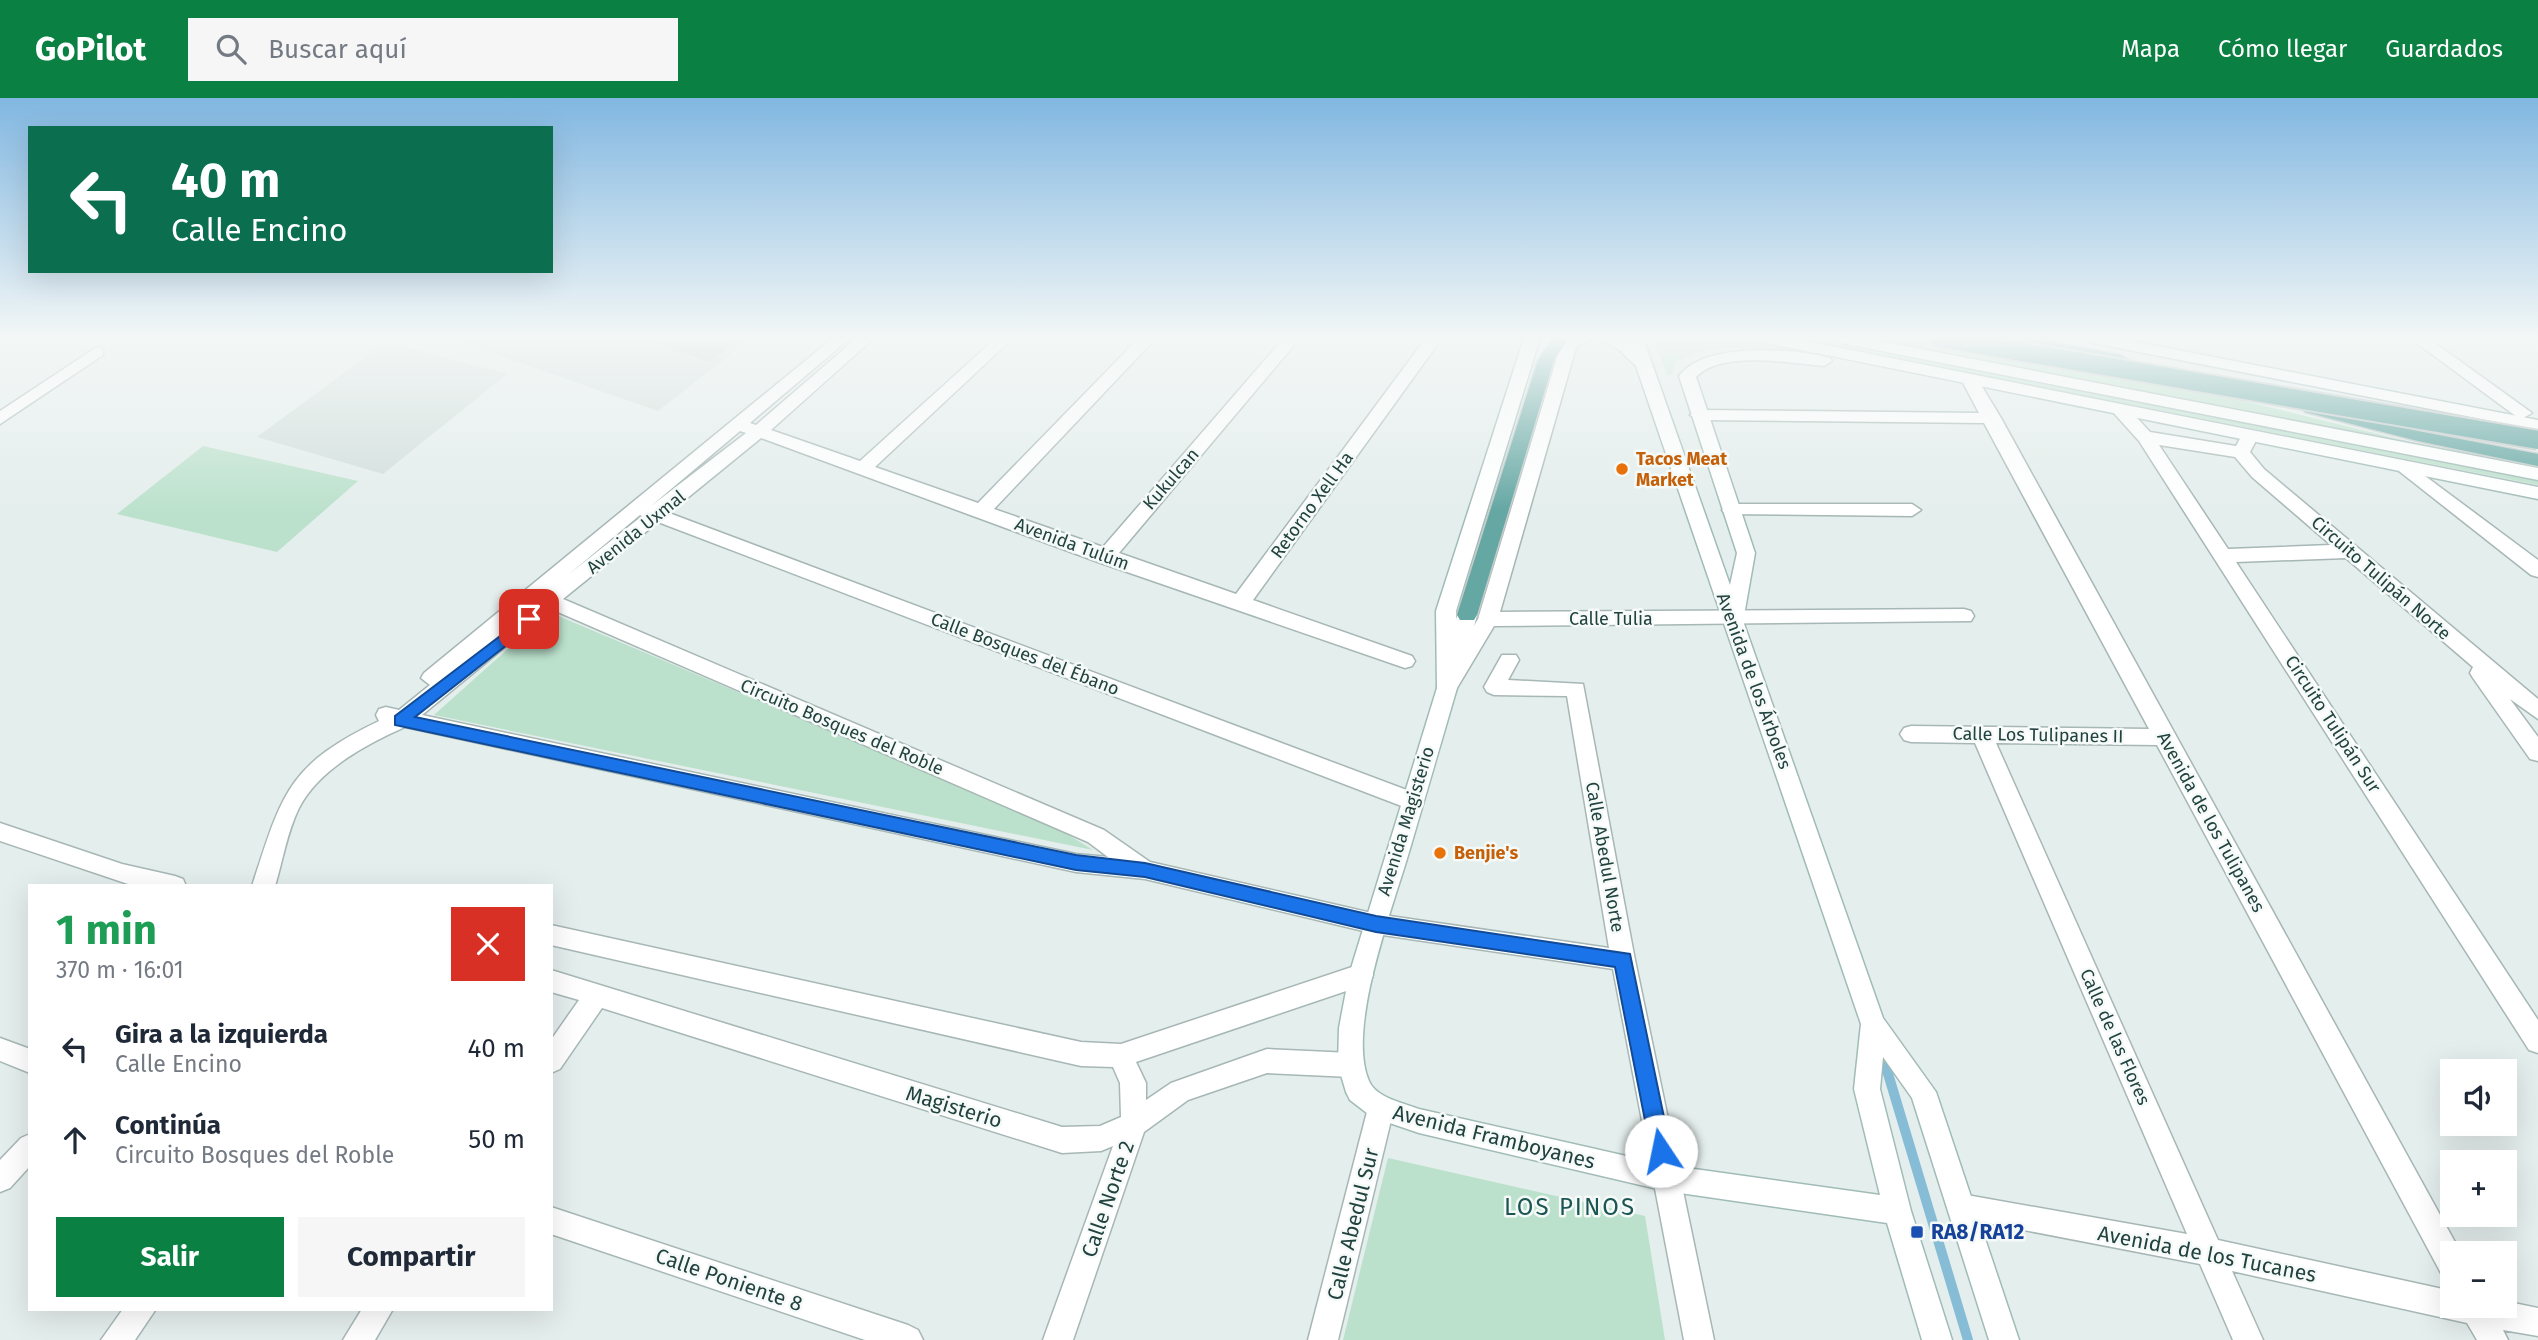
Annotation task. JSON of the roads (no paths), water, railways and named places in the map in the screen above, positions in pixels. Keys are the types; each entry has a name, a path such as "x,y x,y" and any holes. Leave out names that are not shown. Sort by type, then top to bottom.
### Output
{"main road":[{"path":"1467,615 1535,396"},
{"path":"2260,396 2418,436 2538,460"},
{"path":"2287,396 2410,414 2538,440"}],"street":[{"path":"0,419 33,396"},
{"name":"Avenida Uxmal","path":"749,428 782,396"},
{"name":"Avenida Uxmal","path":"264,884 292,800 327,762 388,722 791,396"},
{"path":"861,470 942,396"},
{"path":"981,511 1092,396"},
{"name":"Kukulcan","path":"1105,557 1243,396"},
{"name":"Retorno Xell Ha","path":"1239,604 1392,396"},
{"name":"Avenida Magisterio","path":"1447,688 1446,611 1514,396"},
{"name":"Avenida Magisterio","path":"1381,1108 1359,1092 1351,1065 1350,1028 1361,975 1447,688 1488,619 1555,396"},
{"name":"Avenida de los Árboles","path":"1655,396 1874,1024 1923,1092 2004,1340"},
{"path":"1693,396 1746,553 1734,619"},
{"name":"Avenida de los Tulipanes","path":"1979,396 2440,1243"},
{"path":"2050,396 2121,411 2245,444"},
{"path":"2138,396 2538,474"},
{"path":"2391,396 2538,425"},
{"path":"2436,396 2530,414"},
{"path":"2503,396 2530,414"},
{"name":"Circuito Tulipán Sur","path":"2121,411 2146,437 2538,1042"},
{"path":"1699,415 1992,418"},
{"name":"Avenida Tulúm","path":"749,428 1105,557 1405,661"},
{"path":"2146,437 2245,444 2405,467 2538,493"},
{"name":"Circuito Tulipán Norte","path":"2245,444 2258,473 2538,711"},
{"path":"2405,467 2538,570"},
{"path":"1731,510 1912,510"},
{"name":"Calle Bosques del Ébano","path":"648,511 1412,801"},
{"path":"2224,556 2351,551"},
{"name":"Circuito Bosques del Roble","path":"542,598 1096,836 1145,870"},
{"path":"1447,688 1467,615"},
{"name":"Calle Tulia","path":"1488,619 1964,616"},
{"path":"2463,649 2538,753"},
{"name":"Calle Abedul Norte","path":"1509,660 1494,687 1576,690 1623,960 1699,1340"},
{"name":"Circuito Bosques del Roble","path":"388,722 1076,863 1145,870 1376,924 1623,960"},
{"name":"Calle Los Tulipanes II","path":"1911,734 2164,737"},
{"name":"Calle de las Flores","path":"1982,735 2248,1340"},
{"path":"0,832 122,873 167,884"},
{"path":"553,935 1081,1054 1121,1056 1361,975"},
{"name":"Magisterio","path":"553,982 1062,1140 1101,1138 1134,1124 1180,1091 1267,1061 1351,1065"},
{"path":"553,1058 596,996"},
{"name":"Avenida de los Árboles","path":"1874,1024 1867,1089 1897,1211 1937,1340"},
{"path":"0,1049 28,1060"},
{"name":"Calle Norte 2","path":"1058,1340 1134,1124 1133,1083 1121,1056"},
{"name":"Avenida Framboyanes","path":"1381,1108 1419,1121 1666,1178 1897,1211"},
{"name":"Calle Abedul Sur","path":"1324,1340 1381,1108"},
{"path":"0,1179 28,1149"},
{"name":"Avenida de los Tucanes","path":"1961,1207 2210,1252 2440,1301"},
{"name":"Calle Poniente 8","path":"553,1221 908,1340"},
{"path":"116,1340 140,1311"},
{"path":"358,1340 378,1311"},
{"name":"Avenida de los Tucanes","path":"2517,1317 2538,1322"},
{"path":"2475,1318 2493,1340"}],"waterway":[{"path":"1880,1047 1968,1340"}],"place":[{"name":"Tacos Meat Market","path":"1622,469"},
{"name":"Benjie's","path":"1440,853"},
{"name":"RA8/RA12","path":"1917,1232"}],"district":[{"name":"LOS PINOS","path":"1570,1207"}]}
